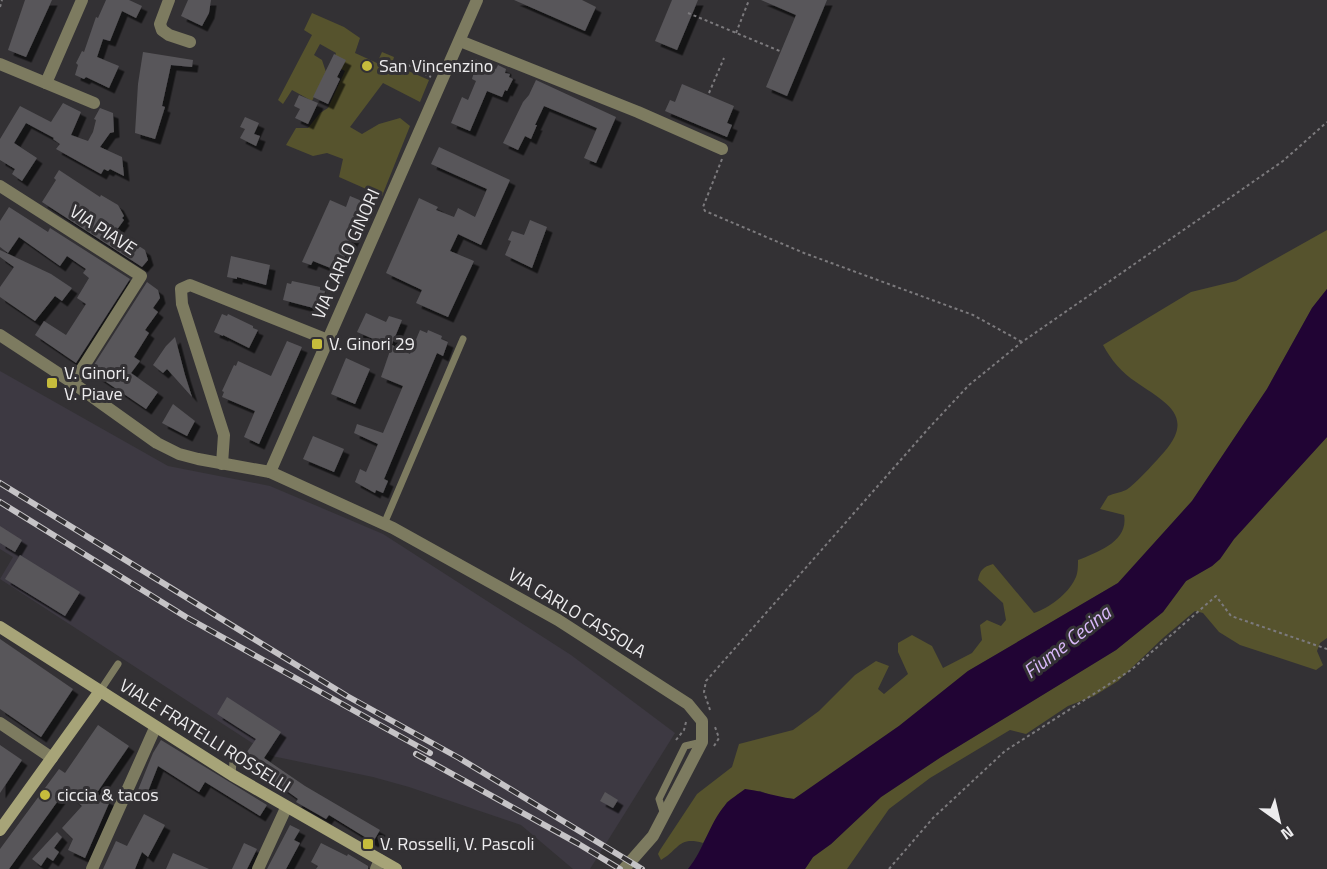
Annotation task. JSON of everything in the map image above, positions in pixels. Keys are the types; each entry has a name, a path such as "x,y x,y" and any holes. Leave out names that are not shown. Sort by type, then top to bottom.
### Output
{"street":[{"path":"46,83 82,0"},
{"path":"169,0 160,24 162,30 169,35 190,42"},
{"name":"VIA CARLO GINORI","path":"270,472 477,0"},
{"path":"460,41 638,112 722,149"},
{"path":"0,64 94,102"},
{"name":"VIA PIAVE","path":"0,186 141,276 73,383"},
{"path":"222,464 224,435 182,303 181,289 190,285 328,340"},
{"path":"0,335 73,383 157,443 179,454 270,472"},
{"name":"VIA CARLO CASSOLA","path":"270,472 384,524 558,620 688,704 702,721 708,745"},
{"name":"VIALE FRATELLI ROSSELLI","path":"0,627 155,728 378,865 396,869"},
{"path":"0,830 100,692"},
{"path":"0,723 51,758"},
{"path":"92,869 155,728"},
{"path":"624,869 646,845 708,745"},
{"path":"258,869 286,808"}],"lane":[{"path":"384,524 463,339"},
{"path":"100,692 118,664"},
{"path":"232,775 234,748"}],"path":[{"path":"0,7 3,0"},
{"path":"736,33 749,0"},
{"path":"688,13 782,52"},
{"path":"709,93 724,58"},
{"path":"408,65 442,82"},
{"path":"710,711 704,692 706,681 969,385 1022,342 1283,161 1327,122"},
{"path":"722,149 724,154 703,207 705,211 804,253 973,315 1022,342"},
{"path":"889,869 933,818 1005,751 1131,670 1216,596 1231,616 1327,649"},
{"path":"708,745 718,738 713,720"}],"shaded area":[{"path":"312,13 344,27 360,38 355,53 377,63 382,52 394,57 392,64 429,80 420,102 383,83 350,127 362,134 379,124 400,118 410,126 382,196 339,177 343,159 327,153 313,156 286,145 296,128 308,128 320,113 328,108 345,71 332,64 336,53 320,44 314,55 322,60 326,72 312,101 292,90 283,104 278,100 312,35 304,30"},
{"path":"1327,230 1327,289 1312,308 1267,389 1192,501 1118,583 968,671 899,726 794,799 775,797 760,791 727,802 703,843 688,841 683,843 661,860 658,854 660,850 697,794 732,767 739,744 793,730 819,711 855,675 876,661 889,666 878,689 884,694 908,674 898,652 898,643 912,635 932,646 943,668 972,653 982,640 980,625 987,620 1001,626 1006,620 1003,603 978,580 984,568 993,564 1034,613 1046,608 1063,595 1076,577 1078,560 1103,549 1117,539 1122,532 1124,515 1100,509 1108,496 1130,488 1165,451 1174,438 1177,428 1177,418 1172,410 1122,370 1103,345 1191,292 1236,281"},
{"path":"0,371 168,466 270,486 383,534 571,655 675,733 590,869 573,869 521,825 373,777 272,756 0,579 13,557 0,549"},
{"path":"1327,437 1327,638 1320,643 1317,651 1323,665 1316,670 1240,645 1219,632 1203,613 1195,611 1118,681 1094,696 1068,706 1026,734 1010,730 930,778 889,809 847,869 805,869 813,857 831,844 881,797 941,757 1116,650 1163,612 1186,581 1220,559 1234,539"}],"water":[{"name":"Fiume Cecina","path":"1327,289 1327,437 1234,539 1220,559 1186,581 1163,612 1116,650 941,757 881,797 831,844 813,857 805,869 688,869 694,862 720,811 745,789 794,799 899,726 968,671 1118,583 1192,501 1267,389 1312,308"}],"building":[{"path":"25,0 52,0 26,57 8,50"},
{"path":"106,0 129,0 142,6 136,18 122,11 110,41 103,39 97,57 119,66 109,88 86,77 84,79 75,75 78,65 76,63 82,51 84,52 96,17 98,18"},
{"path":"188,0 211,0 209,13 202,26 181,16"},
{"path":"514,0 582,0 596,7 585,31"},
{"path":"672,0 698,0 677,50 655,41"},
{"path":"761,0 827,0 787,96 766,87 796,15"},
{"path":"143,52 193,60 192,67 171,65 162,106 165,107 155,139 135,133 138,84"},
{"path":"334,54 346,60 337,77 340,79 328,104 313,97"},
{"path":"475,59 496,69 498,65 506,69 505,73 510,74 509,77 513,79 502,97 487,91 470,131 451,123 462,97 468,100 476,81 472,79 474,72 469,71"},
{"path":"536,80 616,117 596,163 584,158 597,128 544,106 531,139 525,136 518,150 503,143"},
{"path":"682,84 734,106 727,123 732,125 727,137 665,111 670,100 675,102"},
{"path":"299,95 318,103 308,124 295,118 300,109 294,106"},
{"path":"63,103 81,112 71,135 88,141 93,132 96,120 94,119 100,108 113,113 114,132 110,133 100,147 122,157 124,176 110,169 108,171 104,169 101,174 56,149 60,144 54,138 26,123 14,143 37,158 22,181 12,174 15,169 0,160 0,139 20,106 51,122"},
{"path":"245,117 259,123 254,134 260,136 256,146 240,138 245,129 240,127"},
{"path":"439,147 510,180 481,245 458,234 450,251 474,261 448,317 416,303 422,290 386,273 419,198 438,207 436,210 454,217 458,208 475,217 487,189 431,164"},
{"path":"59,170 100,197 101,195 118,205 124,220 116,231 145,250 148,260 142,267 42,202 56,180 54,178"},
{"path":"350,196 369,204 338,271 313,261 311,265 302,262 330,200 346,207"},
{"path":"9,207 48,232 50,228 130,279 76,363 35,335 44,321 66,335 86,304 77,298 89,278 83,273 86,269 67,256 60,266 19,237 8,253 0,247 0,221"},
{"path":"530,220 547,227 532,268 505,255 511,241 508,240 512,231 524,235"},
{"path":"0,250 51,274 72,288 62,301 55,296 35,321 0,297 0,287 14,267 0,257"},
{"path":"231,256 270,265 266,285 237,277 237,279 227,277"},
{"path":"292,281 320,287 320,290 325,291 321,310 283,300 287,283 291,284"},
{"path":"147,282 158,290 160,298 153,308 158,312 145,330 149,333 134,357 140,361 131,373 158,392 146,409 90,371"},
{"path":"366,313 386,322 389,316 402,320 390,349 357,332"},
{"path":"222,314 227,316 228,314 258,330 249,348 214,332"},
{"path":"420,330 427,333 428,330 442,336 441,339 448,342 443,356 437,353 384,479 388,481 383,493 376,490 375,493 355,482 360,469 366,472 378,444 354,433 357,424 383,433 403,386 381,377 392,345 410,354"},
{"path":"175,337 192,397 167,369 163,373 153,365"},
{"path":"287,341 302,347 259,444 244,437 255,411 222,397 224,392 222,391 238,361 271,376"},
{"path":"346,358 370,369 355,404 331,394"},
{"path":"173,404 195,421 187,436 162,423"},
{"path":"313,436 344,449 334,472 303,459"},
{"path":"0,526 22,540 15,552 0,543"},
{"path":"20,555 80,592 65,616 5,579"},
{"path":"0,639 73,689 41,737 0,709"},
{"path":"227,697 281,732 264,758 305,786 380,830 373,842 329,815 326,819 296,802 298,799 242,759 256,739 217,714"},
{"path":"98,725 129,746 96,794 110,801 85,858 68,850 73,839 62,828 82,806 65,791 9,869 0,869 0,849 59,769 65,773"},
{"path":"161,740 267,805 260,816 205,782 199,792 158,766 147,794 138,790 153,753"},
{"path":"0,745 22,760 0,793"},
{"path":"605,792 618,800 613,808 600,801"},
{"path":"144,814 165,825 148,857 142,852 135,869 103,869 116,841 127,846"},
{"path":"290,825 300,830 294,840 300,843 286,869 267,869"},
{"path":"57,832 62,837 54,848 59,852 53,861 47,857 41,866 32,859"},
{"path":"244,843 257,849 247,869 232,869"},
{"path":"321,843 347,856 348,854 368,866 368,869 316,869 318,866 311,862"},
{"path":"173,853 209,869 166,869"}],"railway":[{"path":"0,483 347,696 459,758 642,869"},
{"path":"0,502 186,617 430,753"},
{"path":"416,754 620,869"}],"place":[{"name":"San Vincenzino","path":"367,66"},
{"name":"V. Ginori 29","path":"317,344"},
{"name":"V. Ginori, V. Piave","path":"52,383"},
{"name":"ciccia & tacos","path":"45,795"},
{"name":"V. Rosselli, V. Pascoli","path":"368,844"}]}
